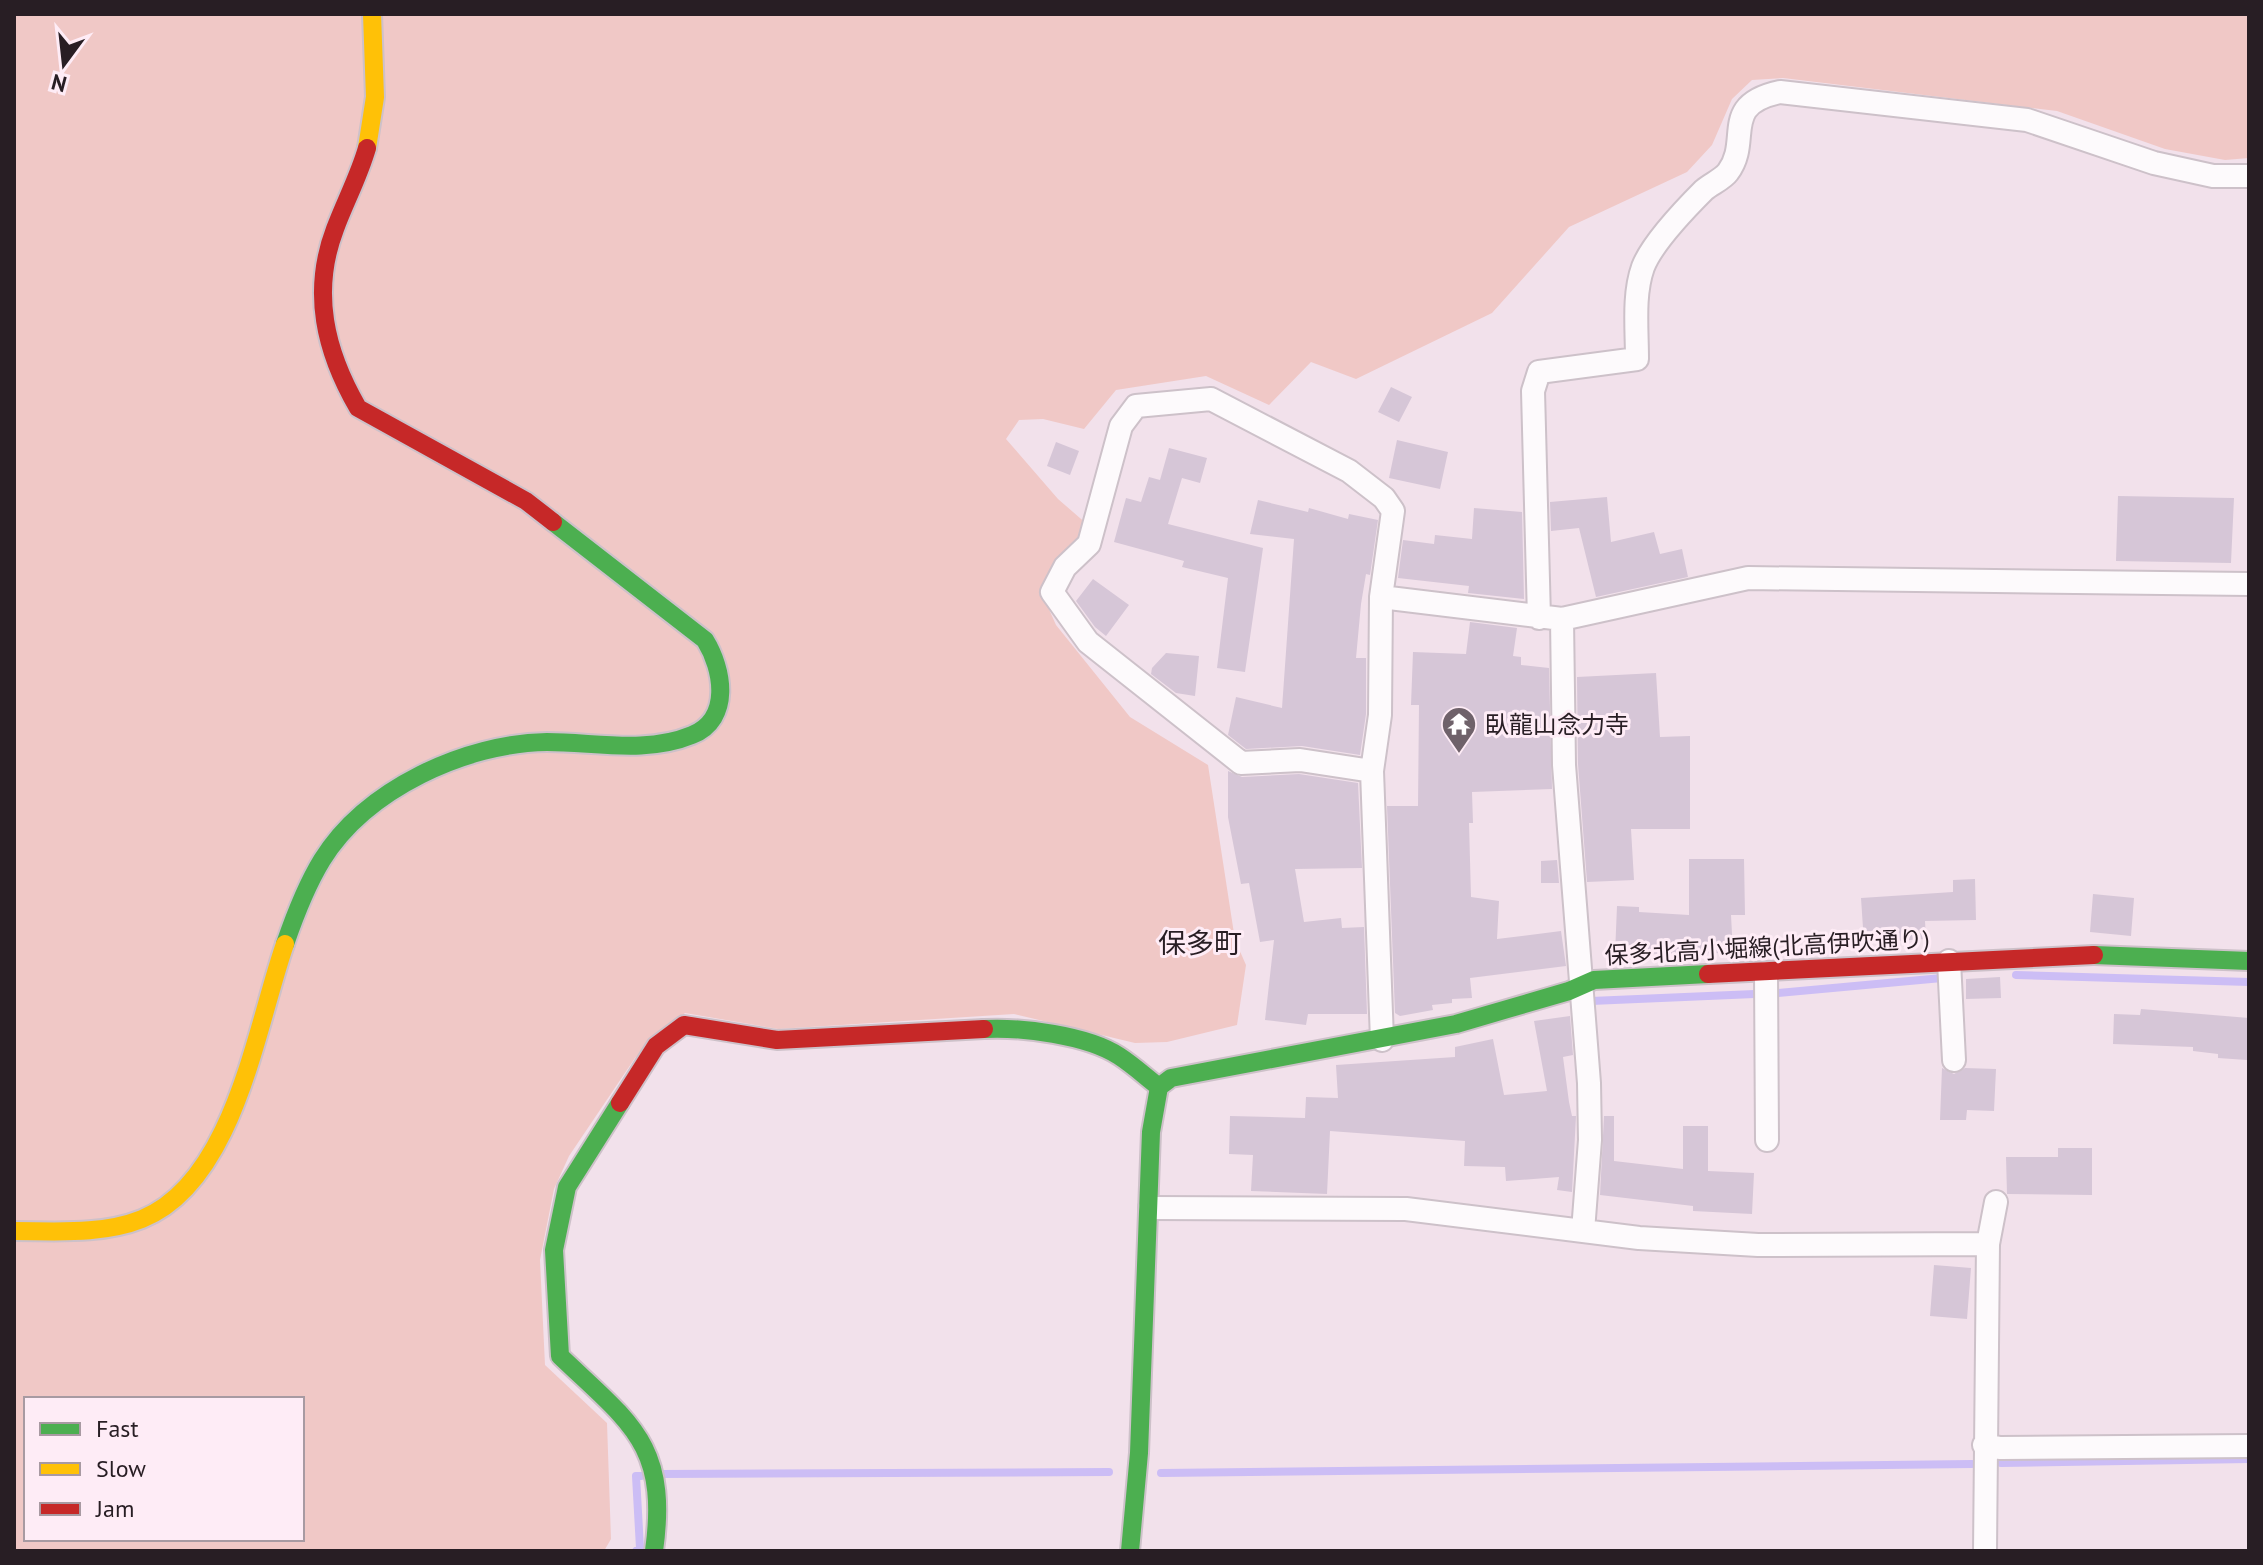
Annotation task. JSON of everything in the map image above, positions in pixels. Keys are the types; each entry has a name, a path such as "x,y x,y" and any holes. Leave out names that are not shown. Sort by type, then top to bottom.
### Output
{"street":[{"path":"14,1231 100,1230 147,1218 181,1197 205,1165 227,1119 284,944 319,863 357,818 435,770 503,746 563,741 652,744 695,734 713,719 723,687 719,661 705,640 526,501 358,408 342,383 324,339 323,281 331,240 361,170 373,122 372,14"},
{"path":"1539,618 1533,391 1539,372 1637,359 1637,303 1643,268 1654,248 1705,190 1729,171 1739,126 1745,110 1753,102 1780,92 2027,120 2154,163 2213,176 2249,176"},
{"path":"1372,771 1300,760 1241,763 1088,642 1052,592 1065,567 1089,544 1121,426 1136,406 1211,399 1349,471 1384,498 1393,511 1381,597 1380,715 1372,771 1382,1027"},
{"path":"1381,597 1562,619 1748,578 2249,584"},
{"path":"1562,619 1564,765 1583,984 1590,1140 1583,1231"},
{"name":"保多北高小堀線(北高伊吹通り)","path":"1153,1082 1382,1027 1456,1024 1594,980 1767,986 1949,961 2085,955 2249,961"},
{"path":"1949,961 1954,1060"},
{"path":"1767,986 1767,1140"},
{"path":"654,1551 653,1476 647,1448 631,1427 560,1356 554,1250 567,1187 656,1046 684,1025 777,1040 1012,1027 1059,1035 1117,1054 1153,1082 1136,1499 1130,1551"},
{"path":"1985,1551 1988,1244 1996,1202"},
{"path":"1150,1208 1406,1209 1583,1231 1758,1245 1988,1244"},
{"path":"1984,1445 2000,1448 2249,1446"}],"shaded area":[{"path":"14,14 2249,14 2249,158 2225,160 2165,149 2057,111 1783,78 1752,80 1732,99 1712,145 1687,172 1569,227 1492,313 1356,379 1311,362 1269,405 1206,376 1116,390 1084,429 1043,419 1019,420 1006,439 1058,499 1088,525 1040,589 1056,625 1130,717 1208,765 1235,940 1246,965 1237,1025 1167,1042 1135,1043 1014,1014 778,1029 685,1013 635,1058 569,1156 554,1189 540,1260 545,1365 607,1423 611,1539 604,1551 14,1551"}],"building":[{"path":"1391,387 1412,397 1399,422 1378,412"},
{"path":"1397,440 1448,452 1440,489 1389,478"},
{"path":"1056,442 1079,451 1070,475 1047,466"},
{"path":"1169,448 1207,458 1200,483 1182,478 1168,524 1263,548 1245,672 1217,668 1228,578 1182,567 1184,561 1114,542 1126,498 1141,502 1149,477 1160,480"},
{"path":"2118,496 2234,498 2231,563 2116,561"},
{"path":"1607,497 1611,542 1654,532 1660,554 1682,549 1688,577 1596,597 1579,528 1551,531 1550,502"},
{"path":"1258,500 1308,512 1309,508 1348,519 1349,514 1378,520 1370,575 1366,574 1361,604 1356,658 1366,658 1366,714 1360,755 1302,746 1246,749 1228,735 1236,697 1282,708 1294,539 1250,534"},
{"path":"1474,508 1522,512 1524,599 1468,593 1469,586 1398,578 1403,540 1434,544 1435,535 1472,539"},
{"path":"1093,579 1129,605 1106,636 1095,627 1076,601"},
{"path":"1470,622 1517,628 1513,656 1521,657 1521,665 1549,668 1552,789 1472,792 1473,823 1469,823 1471,897 1499,901 1497,939 1561,931 1566,966 1470,978 1472,998 1452,999 1452,1003 1432,1005 1433,1010 1400,1016 1395,1013 1387,806 1418,806 1419,705 1411,705 1413,652 1466,654"},
{"path":"1166,653 1199,656 1195,696 1176,693 1151,674 1152,668"},
{"path":"1656,673 1660,737 1690,736 1690,829 1631,829 1634,880 1587,882 1578,764 1577,677"},
{"path":"1228,771 1242,777 1299,774 1358,783 1362,868 1295,869 1304,922 1341,918 1342,928 1364,927 1367,1014 1308,1014 1306,1025 1265,1020 1274,940 1260,942 1249,883 1241,884 1228,817"},
{"path":"1689,859 1744,859 1745,915 1731,915 1733,953 1615,954 1617,906 1639,907 1639,912 1689,915"},
{"path":"1557,860 1559,883 1541,883 1541,861"},
{"path":"1975,879 1976,920 1925,921 1926,939 1864,943 1861,898 1953,892 1953,880"},
{"path":"2093,894 2134,898 2131,936 2090,932"},
{"path":"2000,977 2001,998 1966,999 1966,979"},
{"path":"2141,1009 2249,1018 2247,1060 2218,1058 2218,1054 2193,1051 2193,1047 2113,1044 2114,1014 2140,1015"},
{"path":"1570,1016 1573,1055 1563,1057 1572,1116 1576,1116 1572,1192 1557,1190 1559,1177 1506,1181 1505,1167 1464,1166 1465,1141 1330,1131 1327,1194 1251,1191 1253,1155 1229,1154 1230,1116 1305,1118 1306,1097 1338,1098 1336,1065 1455,1057 1455,1047 1493,1039 1504,1095 1547,1091 1534,1021"},
{"path":"1942,1068 1954,1074 1965,1068 1996,1069 1994,1111 1967,1110 1966,1120 1940,1120"},
{"path":"1604,1116 1614,1116 1614,1161 1683,1169 1683,1126 1708,1126 1708,1171 1754,1173 1752,1214 1693,1211 1693,1206 1600,1195"},
{"path":"2058,1148 2092,1148 2092,1195 2007,1194 2006,1157 2058,1157"},
{"path":"1934,1265 1971,1268 1967,1319 1930,1316"}],"waterway":[{"path":"2016,975 2249,982"},
{"path":"1591,1001 1778,993 1942,978"},
{"path":"2001,1463 2249,1459"},
{"path":"1161,1473 1972,1464"},
{"path":"661,1474 1109,1472"},
{"path":"636,1551 640,1548 636,1476 641,1476"}],"traffic: fast":[{"path":"285,944 311,880 341,835 364,812 421,775 452,761 516,744 547,742 639,746 675,741 705,728 713,717 718,706 719,679 705,640 553,522"},
{"path":"2094,955 2249,961"},
{"path":"1159,1087 1171,1078 1456,1024 1569,991 1594,980 1708,974"},
{"path":"984,1029 1035,1031 1090,1043 1119,1056 1159,1087"},
{"path":"1130,1551 1139,1453 1151,1132 1159,1087"},
{"path":"620,1103 567,1187 554,1250 560,1356 606,1400 639,1438 655,1485 657,1515 654,1551"}],"traffic: slow":[{"path":"367,148 375,97 372,14"},
{"path":"14,1231 111,1228 142,1219 173,1200 199,1172 220,1138 251,1058 285,944"}],"traffic: jam":[{"path":"367,148 335,229 324,276 325,321 337,365 347,387 358,408 526,501 553,522"},
{"path":"1708,974 2094,955"},
{"path":"620,1103 656,1046 684,1025 777,1040 984,1029"}],"place":[{"name":"臥龍山念力寺","path":"1459,755"}],"district":[{"name":"保多町","path":"1200,942"}]}
